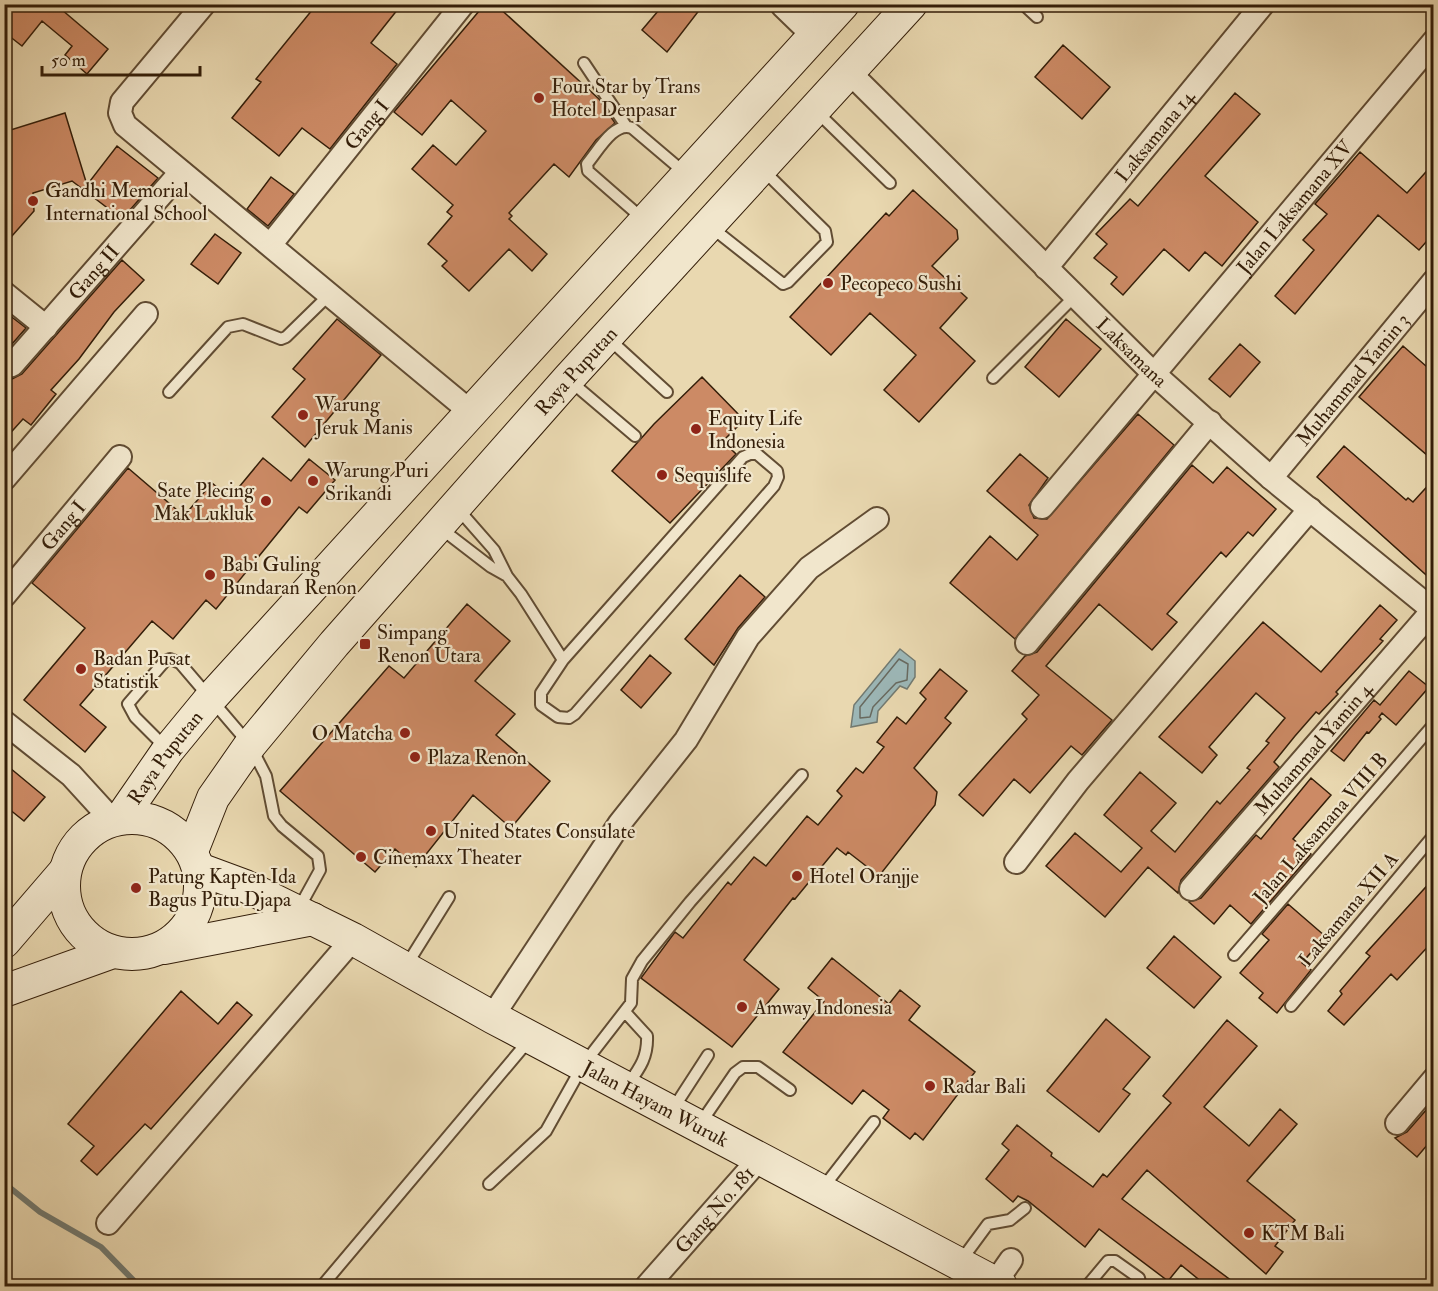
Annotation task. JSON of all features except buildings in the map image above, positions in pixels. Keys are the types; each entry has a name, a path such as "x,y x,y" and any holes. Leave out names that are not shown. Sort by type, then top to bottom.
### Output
{"main road":[{"name":"Raya Puputan","path":"110,822 210,699 843,4"},
{"name":"Raya Puputan","path":"195,860 213,798 250,745 446,516 568,379 910,4"},
{"path":"4,942 65,871 79,843 110,822 153,821 168,828 195,860 201,888 197,907 189,924 176,939 160,949"},
{"name":"Jalan Hayam Wuruk","path":"195,860 406,967 492,1017 958,1264 1000,1279"},
{"path":"65,871 64,892 68,912 79,930 94,944 113,952 137,954 306,915"},
{"path":"4,991 113,952"}],"street":[{"path":"204,4 122,102 120,113 125,124 272,244 328,295 472,413"},
{"name":"Gang I","path":"272,244 463,4"},
{"path":"785,4 816,34"},
{"name":"Laksamana 14","path":"1046,268 1263,4"},
{"name":"Jalan Laksamana XV","path":"1042,507 1434,41"},
{"name":"Laksamana","path":"849,72 1153,373 1271,478 1433,610"},
{"name":"Gang II","path":"4,367 12,365 181,171"},
{"name":"Muhammad Yamin 3","path":"1271,478 1434,281"},
{"path":"4,293 46,327"},
{"path":"4,478 146,314"},
{"path":"1027,643 1210,422"},
{"name":"Gang I","path":"4,596 120,457"},
{"path":"1016,862 1078,782 1310,509"},
{"path":"492,1017 620,823 687,740 748,637 809,568 877,519"},
{"name":"Muhammad Yamin 4","path":"1191,889 1433,610"},
{"path":"4,722 84,788 110,822"},
{"path":"108,1223 353,939"},
{"path":"1397,1123 1434,1079"},
{"name":"Gang No. 181","path":"647,1287 759,1159"}],"lane":[{"path":"1023,4 1037,16"},
{"path":"584,63 626,126"},
{"path":"814,109 890,183"},
{"path":"645,221 588,171 587,164 618,128 626,126 632,128 688,175"},
{"path":"709,225 783,284 788,282 827,242 825,231 761,168"},
{"path":"169,392 228,327 243,324 281,339 286,337 328,295"},
{"path":"993,378 1075,296"},
{"path":"607,337 667,393"},
{"path":"568,379 635,436"},
{"path":"757,454 777,471 774,486 569,718 558,717 541,705 539,700 541,693 563,660 743,457 757,454"},
{"path":"446,516 485,537 507,576 563,660"},
{"path":"446,516 491,567 507,576"},
{"path":"168,750 130,711 131,698 165,660 170,658 180,663 210,699"},
{"name":"Raya Puputan","path":"210,699 250,745"},
{"name":"Jalan Laksamana VIII B","path":"1234,955 1434,724"},
{"path":"250,745 266,776 274,816 282,826 318,856 321,863 306,915"},
{"path":"489,1184 546,1131 583,1065 631,1003 632,979 642,962 690,902 802,775"},
{"name":"Laksamana XII A","path":"1291,1006 1434,835"},
{"path":"406,967 449,897"},
{"path":"625,1012 647,1036 648,1043 643,1065 626,1087"},
{"path":"322,1287 532,1037"},
{"path":"685,1119 708,1055"},
{"path":"685,1119 743,1066 758,1067 790,1090"},
{"path":"820,1192 874,1122"},
{"path":"958,1264 988,1224 1010,1220 1025,1208"},
{"path":"1087,1287 1108,1261 1115,1262 1139,1278 1142,1281 1141,1287"}],"water":[{"path":"900,649 915,661 915,677 907,689 900,686 878,711 877,722 851,727 854,705"}],"waterway":[{"path":"4,1183 40,1212 101,1247 139,1286"}],"place":[{"name":"Four Star by Trans Hotel Denpasar","path":"539,98"},
{"name":"Gandhi Memorial International School","path":"33,201"},
{"name":"Pecopeco Sushi","path":"828,283"},
{"name":"Warung Jeruk Manis","path":"303,415"},
{"name":"Equity Life Indonesia","path":"696,429"},
{"name":"Sequislife","path":"662,475"},
{"name":"Warung Puri Srikandi","path":"313,481"},
{"name":"Sate Plecing Mak Lukluk","path":"266,501"},
{"name":"Babi Guling Bundaran Renon","path":"210,575"},
{"name":"Simpang Renon Utara","path":"365,644"},
{"name":"Badan Pusat Statistik","path":"81,669"},
{"name":"O Matcha","path":"405,733"},
{"name":"Plaza Renon","path":"415,757"},
{"name":"United States Consulate","path":"431,831"},
{"name":"Cinemaxx Theater","path":"361,857"},
{"name":"Hotel Oranjje","path":"797,876"},
{"name":"Patung Kapten Ida Bagus Putu Djapa","path":"136,888"},
{"name":"Amway Indonesia","path":"742,1007"},
{"name":"Radar Bali","path":"930,1086"},
{"name":"KTM Bali","path":"1249,1233"}]}
